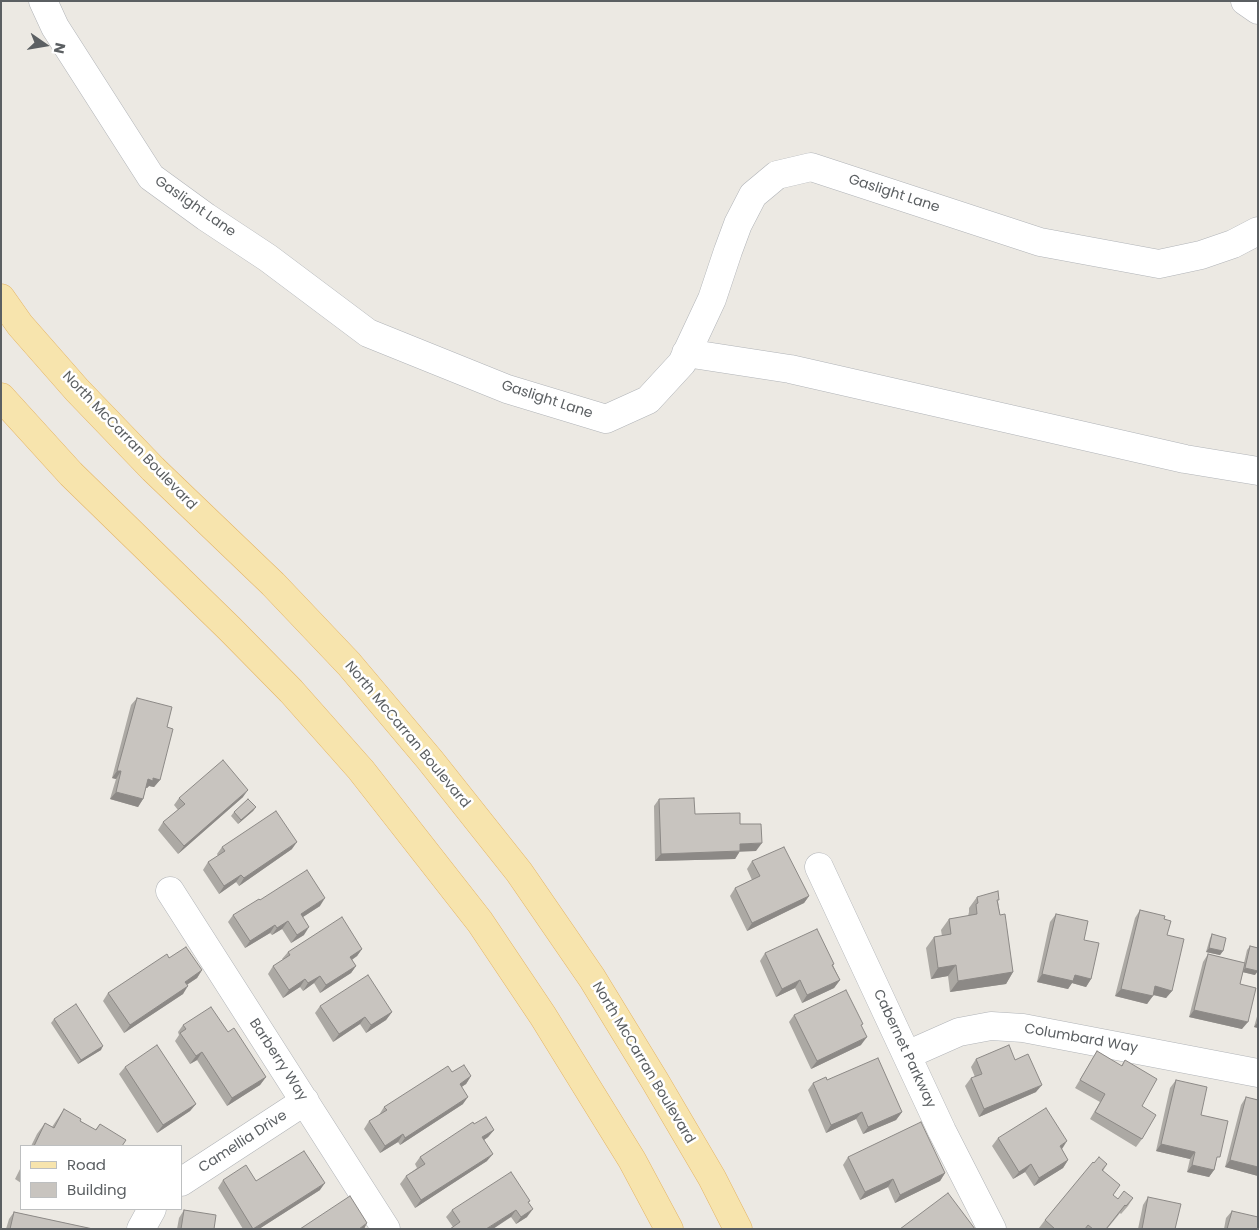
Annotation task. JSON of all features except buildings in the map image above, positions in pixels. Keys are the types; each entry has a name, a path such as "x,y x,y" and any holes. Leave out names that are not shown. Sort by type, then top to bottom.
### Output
{"main road":[{"name":"North McCarran Boulevard","path":"1,298 20,325 77,390 153,469 273,584 348,664 430,760 519,872 592,978 712,1178 738,1229"},
{"path":"1,397 71,474 291,691 361,770 480,922 538,1008 632,1160 668,1229"}],"street":[{"name":"Gaslight Lane","path":"43,1 55,27 151,177 268,258 368,333 507,389 606,419 648,400 682,362 712,299 738,224 753,195 777,174 811,167 1040,242 1159,264 1201,255 1233,244 1258,232"},
{"path":"1245,1 1258,10"},
{"path":"686,354 790,370 1185,459 1258,470"},
{"name":"Cabernet Parkway","path":"819,866 942,1131 992,1229"},
{"name":"Barberry Way","path":"170,891 386,1229"},
{"name":"Columbard Way","path":"907,1055 959,1032 991,1026 1023,1028 1258,1073"},
{"name":"Camellia Drive","path":"182,1181 305,1101"},
{"path":"141,1229 151,1210"}]}
